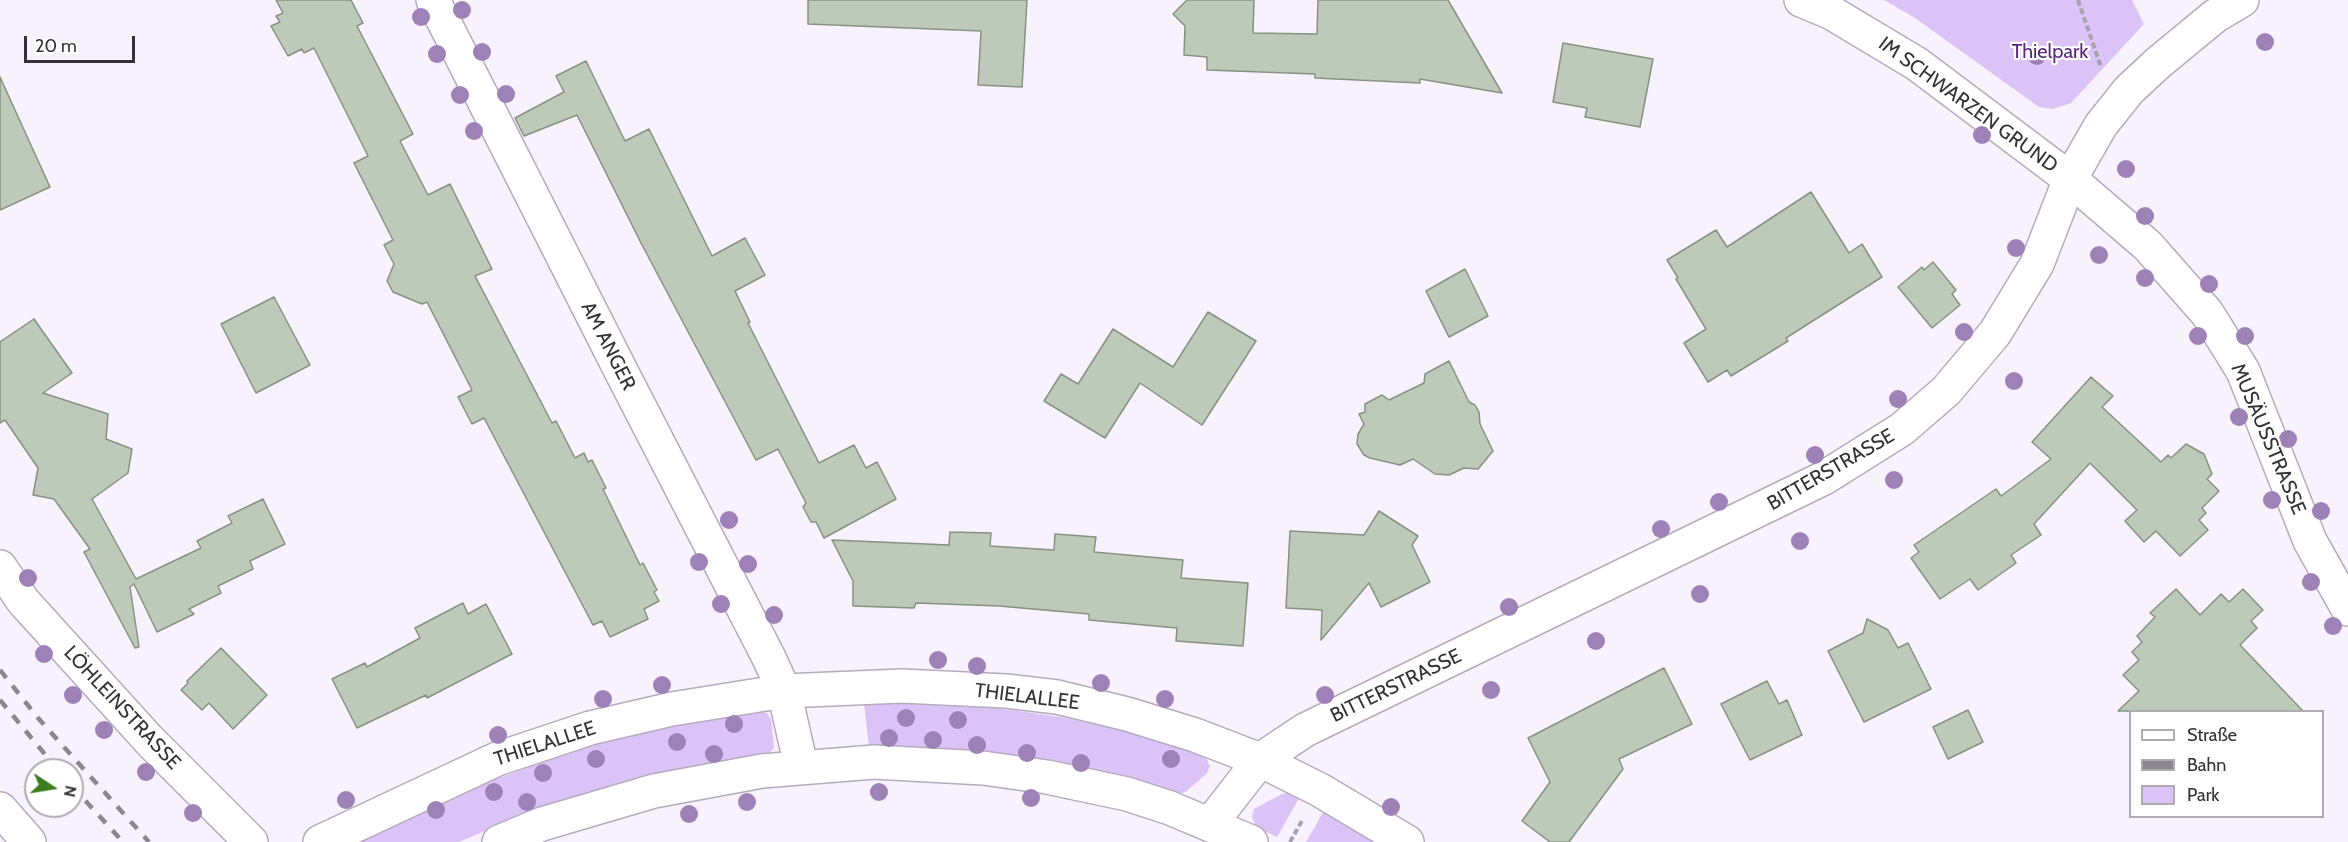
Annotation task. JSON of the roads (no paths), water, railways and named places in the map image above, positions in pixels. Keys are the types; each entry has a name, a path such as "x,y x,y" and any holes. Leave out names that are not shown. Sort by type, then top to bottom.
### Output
{"street":[{"name":"AM ANGER","path":"434,0 784,691"},
{"name":"IM SCHWARZEN GRUND","path":"1801,0 1832,13 1917,64 2070,179"},
{"name":"BITTERSTRASSE","path":"1260,760 1305,730 1824,478 1902,429 1946,391 1995,333 2037,264 2070,179 2101,125 2130,90 2158,63 2215,16 2242,0"},
{"name":"MUSÄUSSTRASSE","path":"2070,179 2148,246 2207,313 2243,371 2310,541 2348,609"},
{"name":"LÖHLEINSTRASSE","path":"0,567 23,601 150,741 251,842"},
{"name":"THIELALLEE","path":"320,842 459,776 538,744 590,728 672,709 784,691 902,686 1006,691 1057,697 1184,731 1260,760 1320,790 1407,842"},
{"path":"784,691 801,766"},
{"path":"1210,823 1260,760"},
{"path":"499,842 542,824 654,791 762,771 801,766 874,762 983,768 1047,777 1127,794 1210,823 1251,842"},
{"path":"0,809 29,842"}],"railway":[{"path":"0,670 38,718 149,842"},
{"path":"0,700 48,758"},
{"path":"84,799 123,842"}],"park label":[{"name":"Thielpark","path":"2050,52"}]}
